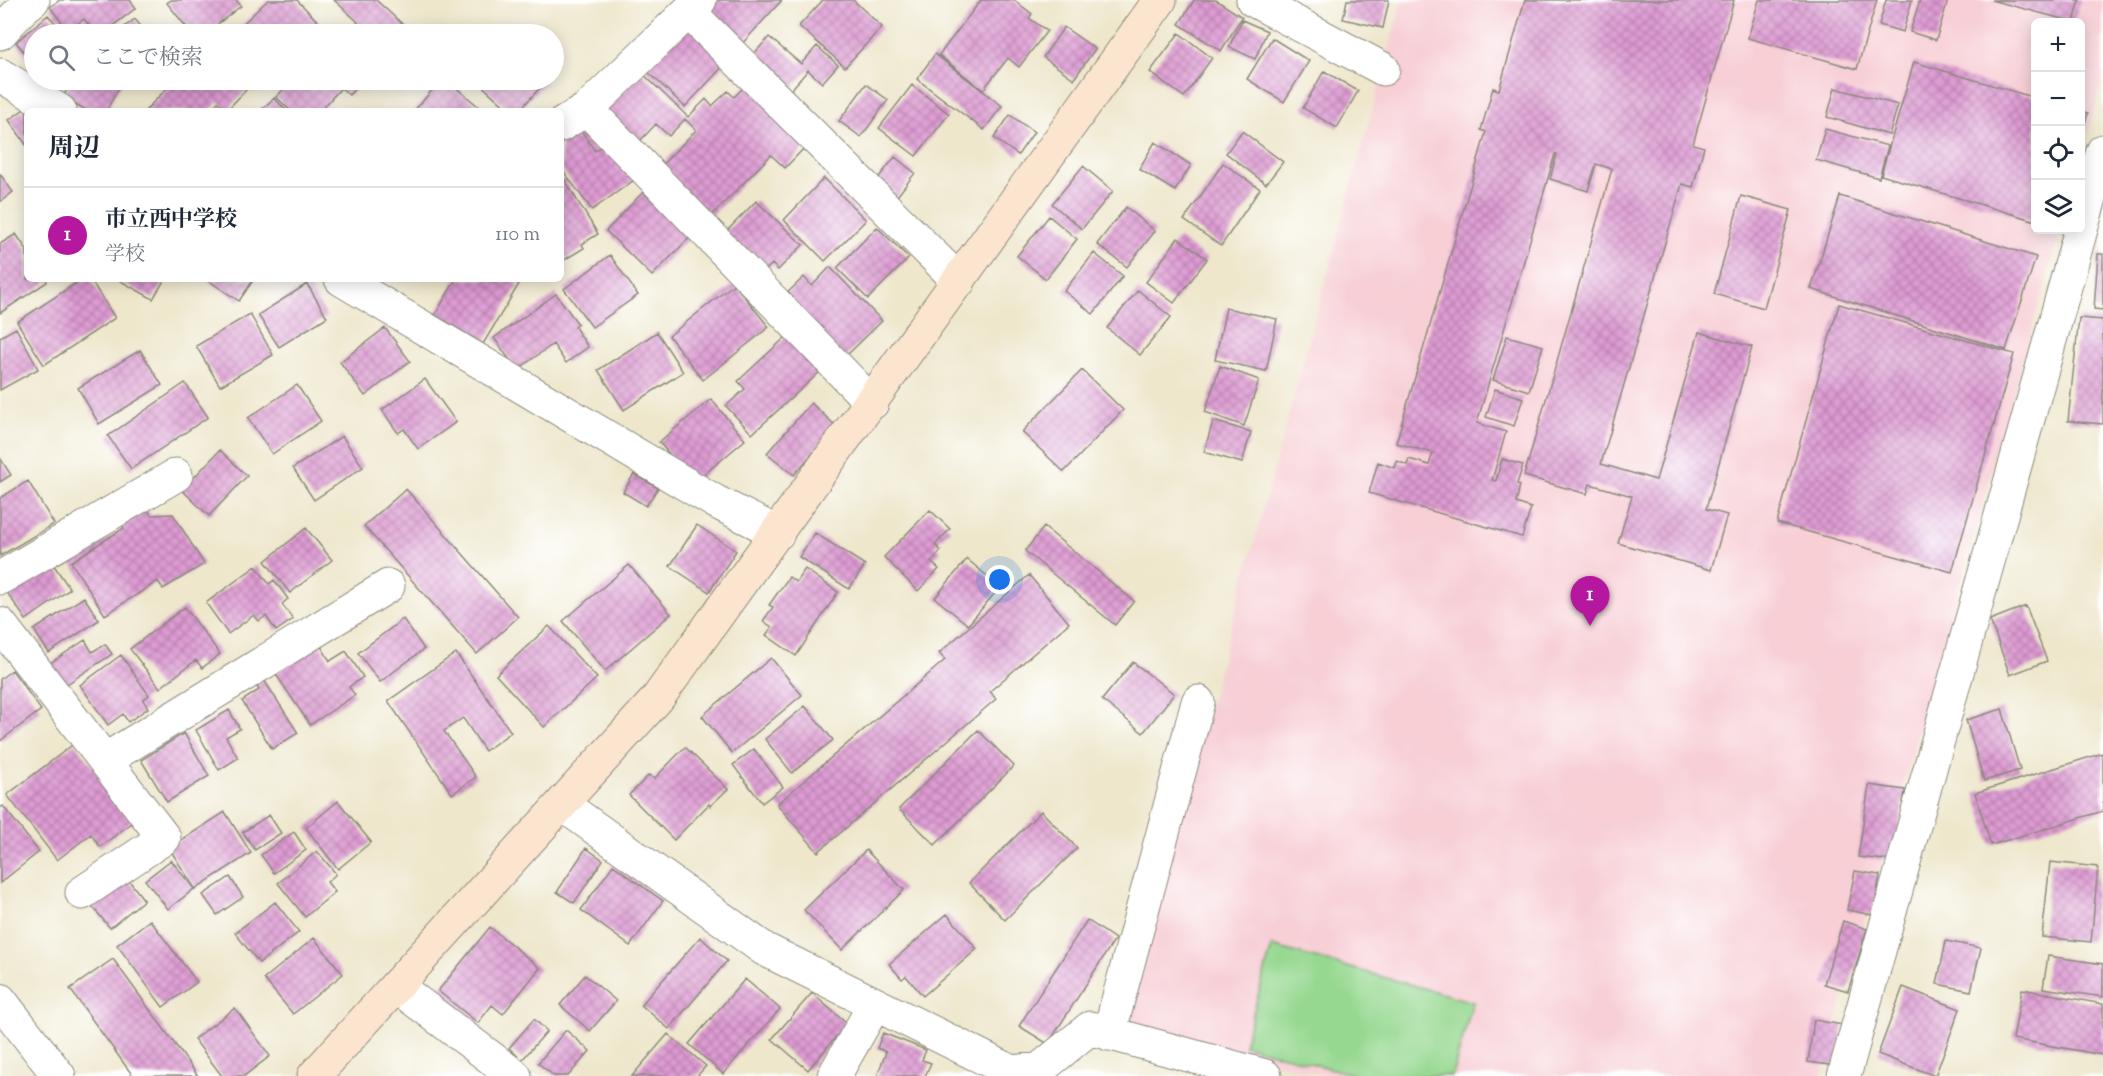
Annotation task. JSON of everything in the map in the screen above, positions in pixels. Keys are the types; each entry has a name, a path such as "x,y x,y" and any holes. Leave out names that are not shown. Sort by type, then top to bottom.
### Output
{"street":[{"path":"0,33 33,0"},
{"path":"314,1076 657,699 1160,0"},
{"path":"1253,0 1383,69"},
{"path":"872,403 574,117 695,6 959,281"},
{"path":"1,77 55,108"},
{"path":"1844,1076 2092,229 2103,152"},
{"path":"346,282 716,502 778,533"},
{"path":"0,578 176,475"},
{"path":"105,760 388,586"},
{"path":"6,644 105,760 164,838 82,893"},
{"path":"1109,1034 1198,702"},
{"path":"562,805 764,949 1012,1072 1040,1069 1090,1028 1260,1075"},
{"path":"396,986 515,1076"},
{"path":"0,1000 59,1076"},
{"path":"834,1076 875,1004"}],"shaded area":[{"path":"1402,0 2103,0 2103,77 2085,142 2085,18 2031,18 2031,234 2059,234 1821,1076 1325,1076 1123,1022"}],"green space":[{"path":"1272,946 1473,1002 1452,1076 1358,1076 1244,1045"}],"building":[{"path":"60,0 130,0 136,8 115,24 88,24 84,19 77,24 63,24 50,7"},
{"path":"171,0 236,0 241,6 218,24 184,24 167,3"},
{"path":"268,0 297,0 320,24 243,24"},
{"path":"334,0 376,0 402,24 356,24 358,22"},
{"path":"712,0 782,0 740,46 701,12"},
{"path":"823,0 853,0 882,27 845,67 799,26"},
{"path":"981,0 1014,0 1032,14 1029,18 1047,31 1019,67 1008,58 983,90 939,55"},
{"path":"1194,0 1216,0 1242,17 1221,51 1179,24"},
{"path":"1347,0 1389,0 1383,28 1343,19"},
{"path":"1525,0 1734,0 1693,144 1704,147 1693,187 1682,184 1601,464 1656,480 1699,332 1752,347 1706,509 1727,515 1711,570 1618,543 1632,496 1590,484 1587,494 1524,476 1612,169 1596,164 1588,191 1550,179 1557,154 1555,154 1477,423 1506,432 1492,480 1496,481 1502,459 1523,465 1517,484 1520,485 1516,503 1531,508 1522,537 1369,493 1378,462 1395,468 1397,461 1407,465 1409,459 1429,465 1433,453 1396,443 1486,132 1481,130 1493,88 1499,90"},
{"path":"1759,0 1877,0 1857,69 1748,38"},
{"path":"1886,0 1912,0 1903,32 1879,25"},
{"path":"1920,0 1948,0 1936,40 1910,32"},
{"path":"1991,0 2080,0 2075,18 2059,18"},
{"path":"48,15 56,24 37,24"},
{"path":"135,19 139,24 128,24"},
{"path":"1242,20 1267,31 1255,59 1229,47"},
{"path":"686,25 726,63 685,107 645,69"},
{"path":"1064,27 1095,49 1074,79 1043,57"},
{"path":"1179,33 1212,58 1184,97 1150,72"},
{"path":"24,35 24,52 16,42"},
{"path":"769,37 801,64 817,46 838,65 822,83 808,70 790,91 751,57"},
{"path":"1272,38 1309,61 1284,102 1247,79"},
{"path":"935,54 1002,106 984,130 917,79"},
{"path":"1914,62 2031,97 2031,220 1881,175"},
{"path":"1324,71 1358,91 1337,128 1303,108"},
{"path":"641,72 688,117 706,99 712,106 728,91 734,97 748,83 809,143 785,168 771,155 709,218 659,168 696,130 685,119 669,136 656,124 637,144 603,112"},
{"path":"866,84 888,100 861,137 839,121"},
{"path":"912,85 949,114 916,156 879,128"},
{"path":"1835,88 1898,105 1889,135 1827,117"},
{"path":"67,90 118,90 108,108 83,108 63,97"},
{"path":"165,90 246,90 229,108 225,108 218,102 212,108 148,108"},
{"path":"283,90 339,90 323,108 288,108 276,97"},
{"path":"343,90 354,90 349,95"},
{"path":"432,90 459,90 478,106 476,108 417,108"},
{"path":"487,90 538,90 522,108 507,108"},
{"path":"274,98 284,108 263,108"},
{"path":"24,109 24,142 9,120"},
{"path":"1010,115 1034,132 1018,155 994,138"},
{"path":"580,129 595,151 607,142 634,180 592,210 564,172 564,141"},
{"path":"1825,129 1888,146 1879,178 1816,160"},
{"path":"1242,131 1283,162 1266,184 1226,153"},
{"path":"1155,142 1191,165 1175,191 1139,169"},
{"path":"895,157 915,173 892,203 871,187"},
{"path":"1223,163 1260,189 1221,246 1184,220"},
{"path":"1083,166 1113,191 1082,229 1052,204"},
{"path":"0,174 13,192 0,202"},
{"path":"824,178 866,220 825,261 784,220"},
{"path":"564,179 598,234 582,244 584,248 564,260"},
{"path":"643,192 690,237 652,276 606,231"},
{"path":"1741,196 1791,210 1764,308 1714,294"},
{"path":"1840,196 2036,257 2006,350 1811,289"},
{"path":"756,201 803,245 778,270 772,264 764,272 724,234"},
{"path":"1126,207 1155,231 1127,267 1097,244"},
{"path":"1049,216 1077,239 1046,279 1017,256"},
{"path":"877,227 909,258 868,299 837,268"},
{"path":"16,234 24,246 24,282 47,282 0,313 0,244"},
{"path":"1178,238 1207,259 1174,303 1146,282"},
{"path":"1094,253 1123,276 1093,314 1064,291"},
{"path":"2098,254 2103,254 2103,310 2094,309"},
{"path":"610,255 638,295 592,327 564,289"},
{"path":"830,267 882,321 842,360 782,298 804,277 812,286"},
{"path":"77,282 92,282 115,318 44,365 17,322"},
{"path":"122,282 163,282 153,299"},
{"path":"210,282 252,282 239,301"},
{"path":"454,282 515,282 519,284 483,344 435,315"},
{"path":"307,284 327,317 279,347 258,315"},
{"path":"734,284 769,327 703,380 669,336"},
{"path":"1138,290 1171,317 1140,355 1107,328"},
{"path":"556,294 578,324 575,327 588,347 566,363 553,344 517,370 494,338"},
{"path":"1839,304 2014,354 1952,572 1777,523"},
{"path":"1226,308 1277,319 1266,371 1215,360"},
{"path":"250,314 273,355 220,386 196,346"},
{"path":"2079,318 2103,320 2103,424 2068,421"},
{"path":"16,328 38,369 0,390 0,337"},
{"path":"385,328 410,361 365,396 340,362"},
{"path":"657,332 683,372 624,410 598,370"},
{"path":"789,334 822,370 752,434 726,406 745,389 738,381"},
{"path":"1507,336 1543,346 1529,391 1493,380"},
{"path":"140,350 162,385 99,424 78,388"},
{"path":"1220,366 1259,380 1244,426 1205,412"},
{"path":"1082,370 1123,410 1064,472 1022,432"},
{"path":"425,379 456,422 418,449 404,429 398,433 382,410"},
{"path":"185,383 208,417 131,469 108,436"},
{"path":"297,385 321,421 272,454 248,418"},
{"path":"1495,389 1523,398 1514,426 1486,417"},
{"path":"711,399 745,440 694,483 659,442"},
{"path":"811,403 836,426 794,475 767,453"},
{"path":"1213,421 1251,432 1242,463 1204,452"},
{"path":"342,436 363,467 314,500 293,468"},
{"path":"220,450 247,476 209,516 182,490"},
{"path":"0,458 11,475 0,482"},
{"path":"634,474 658,488 646,506 623,492"},
{"path":"28,481 54,524 0,556 0,498"},
{"path":"406,489 518,617 477,654 364,526"},
{"path":"142,501 151,515 173,514 204,564 163,589 158,581 105,615 71,562 124,528 118,518"},
{"path":"930,510 950,529 935,545 941,551 931,562 939,569 918,591 884,557"},
{"path":"697,525 736,551 709,592 670,566"},
{"path":"1044,527 1134,601 1115,625 1025,551"},
{"path":"306,528 332,560 290,593 265,561"},
{"path":"815,533 865,565 849,589 799,557"},
{"path":"967,559 1000,587 968,625 935,598"},
{"path":"51,561 70,589 26,620 6,591"},
{"path":"629,565 671,614 605,671 563,621"},
{"path":"256,566 269,584 274,580 288,599 282,604 293,619 276,631 266,616 259,621 254,615 228,634 206,603"},
{"path":"805,569 838,592 796,656 766,635 772,627 763,621 773,607 769,605 789,577 796,582"},
{"path":"1029,575 1069,623 990,691 996,699 818,852 777,804 945,660 939,653"},
{"path":"84,597 99,620 49,653 34,630"},
{"path":"2026,606 2047,661 2010,675 1990,620"},
{"path":"185,607 220,654 202,668 196,660 160,688 130,649"},
{"path":"403,619 424,649 380,682 358,653"},
{"path":"549,626 597,678 544,727 496,675"},
{"path":"85,640 92,652 105,644 112,654 64,686 49,664"},
{"path":"319,643 330,661 346,651 363,677 349,687 355,695 310,725 275,673"},
{"path":"456,653 511,732 485,751 463,718 444,731 476,777 452,794 388,701"},
{"path":"121,655 149,695 143,700 148,708 128,722 123,714 108,725 80,685"},
{"path":"771,658 802,695 732,753 702,716"},
{"path":"1133,662 1174,694 1143,733 1102,700"},
{"path":"12,670 41,710 0,741 0,679"},
{"path":"264,680 298,733 272,749 242,701 259,690 256,685"},
{"path":"805,706 833,740 792,773 765,739"},
{"path":"2002,709 2020,770 1984,781 1966,720"},
{"path":"229,710 240,729 226,737 238,758 219,770 196,730"},
{"path":"978,730 1014,766 935,845 899,809"},
{"path":"184,733 209,776 167,802 141,760"},
{"path":"75,743 134,821 100,847 91,834 57,860 7,795"},
{"path":"685,747 728,789 710,806 709,804 674,840 629,795 649,775 654,779"},
{"path":"754,749 783,787 762,803 733,765"},
{"path":"2103,753 2103,811 1991,845 1975,793"},
{"path":"1869,785 1905,790 1894,861 1858,857"},
{"path":"338,801 371,842 338,869 306,828"},
{"path":"3,806 39,852 0,883 0,808"},
{"path":"1041,811 1077,848 1005,920 969,883"},
{"path":"225,812 251,853 195,889 169,848"},
{"path":"269,815 281,833 255,850 243,832"},
{"path":"294,832 306,850 274,873 261,855"},
{"path":"586,848 603,860 574,903 557,892"},
{"path":"866,850 904,890 842,950 804,910"},
{"path":"317,851 336,874 327,882 335,892 305,917 278,883"},
{"path":"171,860 194,889 168,909 145,880"},
{"path":"2050,862 2098,867 2091,942 2042,937"},
{"path":"613,865 663,901 630,946 581,910"},
{"path":"1855,871 1880,875 1873,915 1847,910"},
{"path":"230,877 243,897 217,915 203,895"},
{"path":"127,878 144,900 110,928 92,906"},
{"path":"275,902 299,932 259,963 235,933"},
{"path":"947,914 977,949 923,996 906,976 902,979 889,964"},
{"path":"150,920 197,982 163,1007 117,945"},
{"path":"1087,920 1115,939 1048,1044 1019,1026"},
{"path":"1843,921 1867,929 1848,991 1824,984"},
{"path":"490,927 540,968 503,1014 492,1005 478,1023 438,991"},
{"path":"700,937 727,961 669,1029 641,1005"},
{"path":"314,938 343,974 293,1014 264,979"},
{"path":"1946,941 1981,948 1971,991 1937,984"},
{"path":"2048,956 2103,964 2103,997 2043,988"},
{"path":"113,959 198,1076 133,1076 70,989"},
{"path":"585,975 616,1001 590,1031 560,1005"},
{"path":"745,979 780,1009 723,1074 689,1044"},
{"path":"1903,987 1960,1009 1935,1076 1878,1054"},
{"path":"2022,989 2103,1004 2103,1055 2013,1039"},
{"path":"812,993 847,1024 808,1070 772,1039"},
{"path":"235,1008 270,1056 244,1076 222,1076 194,1039"},
{"path":"534,1019 547,1031 522,1060 509,1048"},
{"path":"1814,1020 1843,1025 1837,1066 1808,1062"},
{"path":"566,1030 590,1051 568,1076 554,1076 538,1063"},
{"path":"883,1033 926,1050 922,1060 931,1063 925,1076 877,1076 886,1052 877,1048"},
{"path":"668,1034 706,1066 697,1076 632,1076"}],"place":[{"name":"市立西中学校","path":"1590,626"}]}
